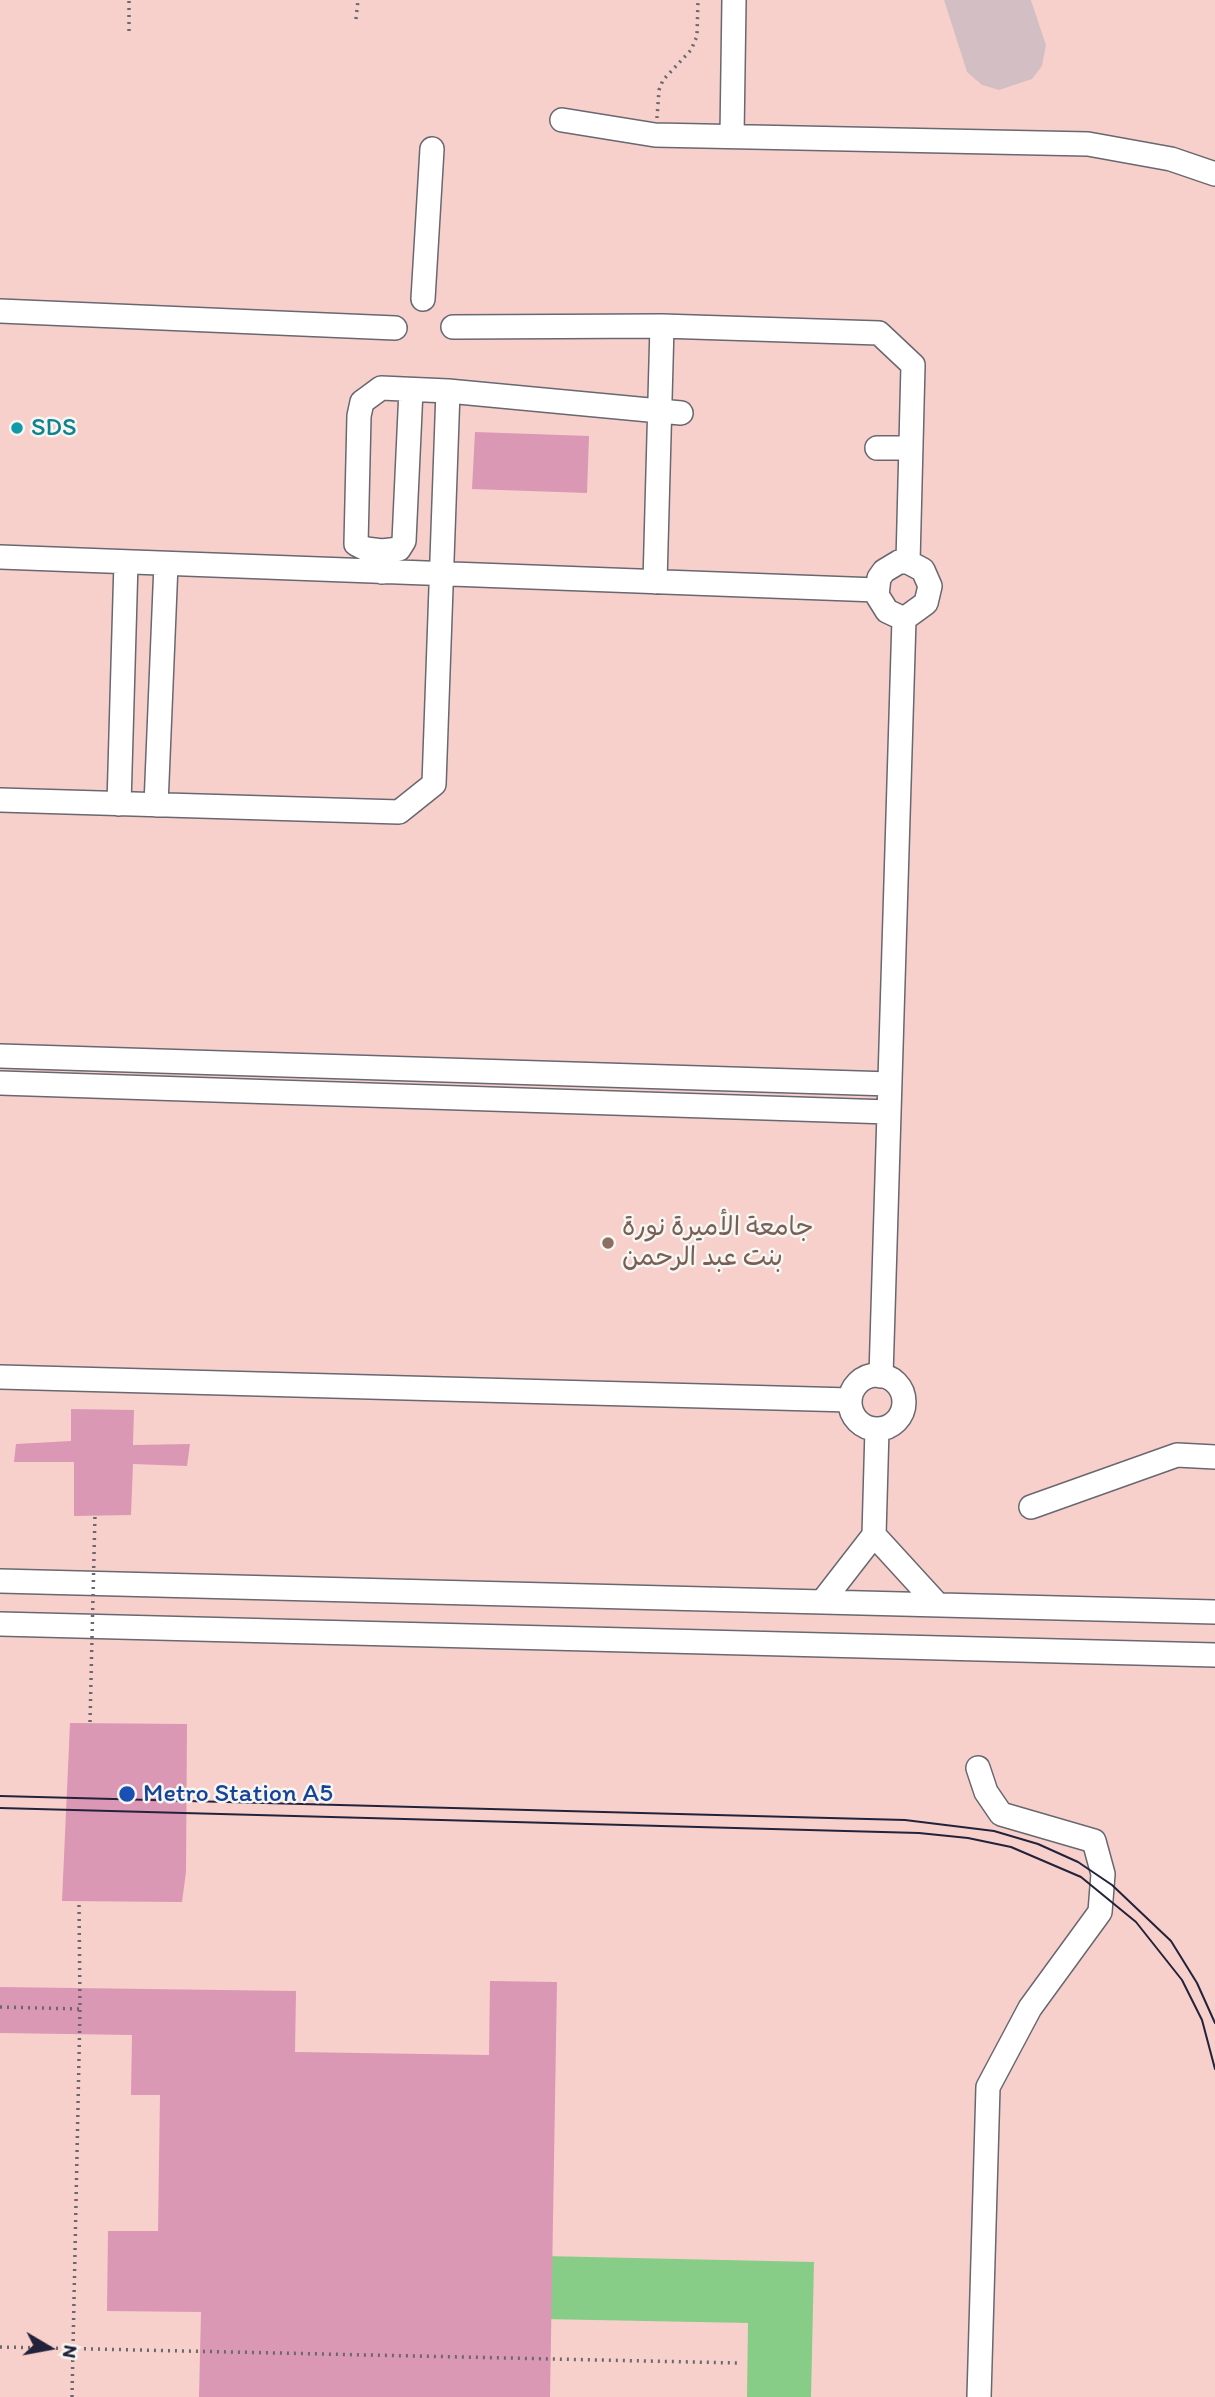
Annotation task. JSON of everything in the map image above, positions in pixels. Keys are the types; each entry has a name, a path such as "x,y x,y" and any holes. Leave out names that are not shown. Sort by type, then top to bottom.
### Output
{"street":[{"path":"732,136 734,0"},
{"path":"562,120 655,135 1088,144 1171,159 1215,174"},
{"path":"424,299 432,149"},
{"path":"0,311 395,328"},
{"path":"453,327 662,326 879,333 913,365 908,562"},
{"path":"655,582 662,326"},
{"path":"382,561 356,544 359,416 362,402 381,388 448,391 681,413"},
{"path":"382,561 399,549 404,541 411,390"},
{"path":"0,800 399,812 433,784 448,391"},
{"path":"877,448 911,448"},
{"path":"0,557 166,564 382,561 442,574 877,590"},
{"path":"119,804 126,562"},
{"path":"899,562 908,562 923,570 930,586 926,603 904,619 881,604 877,590 884,570 899,562"},
{"path":"156,805 166,564"},
{"path":"881,1376 904,619"},
{"path":"0,1056 890,1084"},
{"path":"0,1083 889,1112"},
{"path":"881,1376 896,1384 904,1400 900,1416 894,1423 877,1429 861,1424 851,1409 850,1400 852,1392 864,1379 881,1376"},
{"path":"0,1377 850,1400"},
{"path":"822,1602 874,1535 877,1429"},
{"path":"1031,1507 1177,1455 1215,1457"},
{"path":"874,1535 938,1605"},
{"path":"0,1581 1215,1612"},
{"path":"0,1624 1215,1655"},
{"path":"978,1769 986,1792 1001,1814 1094,1841 1103,1874 1100,1912 1030,2008 988,2087 979,2397"}],"path":[{"path":"129,0 129,31"},
{"path":"356,19 358,0"},
{"path":"655,135 659,90 670,70 691,50 697,36 698,0"},
{"path":"90,1722 95,1514"},
{"path":"72,2397 80,2009 79,1903"},
{"path":"0,2007 80,2009"},
{"path":"0,2347 738,2363"}],"shaded area":[{"name":"جامعة الأميرة نورة بنت عبد الرحمن","path":"0,0 944,0 967,72 1046,45 1031,0 1215,0 1215,2397 0,2397"},
{"path":"944,0 1031,0 1046,45 1042,66 1032,79 999,90 982,85 967,72"}],"green space":[{"path":"544,2256 814,2262 811,2397 747,2397 748,2323 542,2319"}],"building":[{"path":"475,432 589,436 587,493 472,489"},
{"path":"71,1409 134,1410 133,1445 190,1444 187,1466 133,1464 131,1515 74,1516 74,1462 14,1462 16,1444 71,1441"},
{"name":"Metro Station A5","path":"70,1723 187,1724 186,1872 182,1902 62,1901"},
{"path":"490,1981 557,1982 550,2397 199,2397 201,2312 107,2311 108,2231 158,2231 160,2095 131,2095 132,2035 0,2033 0,1987 296,1991 295,2052 489,2055"}],"tram line":[{"path":"0,1796 905,1820 994,1831 1038,1844 1078,1862 1112,1885 1171,1941 1197,1983 1215,2023"},
{"path":"0,1808 919,1833 968,1838 1011,1847 1081,1877 1136,1922 1182,1980 1202,2020 1215,2069"}],"place":[{"name":"SDS","path":"17,428"},
{"name":"جامعة الأميرة نورة بنت عبد الرحمن","path":"608,1243"},
{"name":"Metro Station A5","path":"127,1794"}]}
